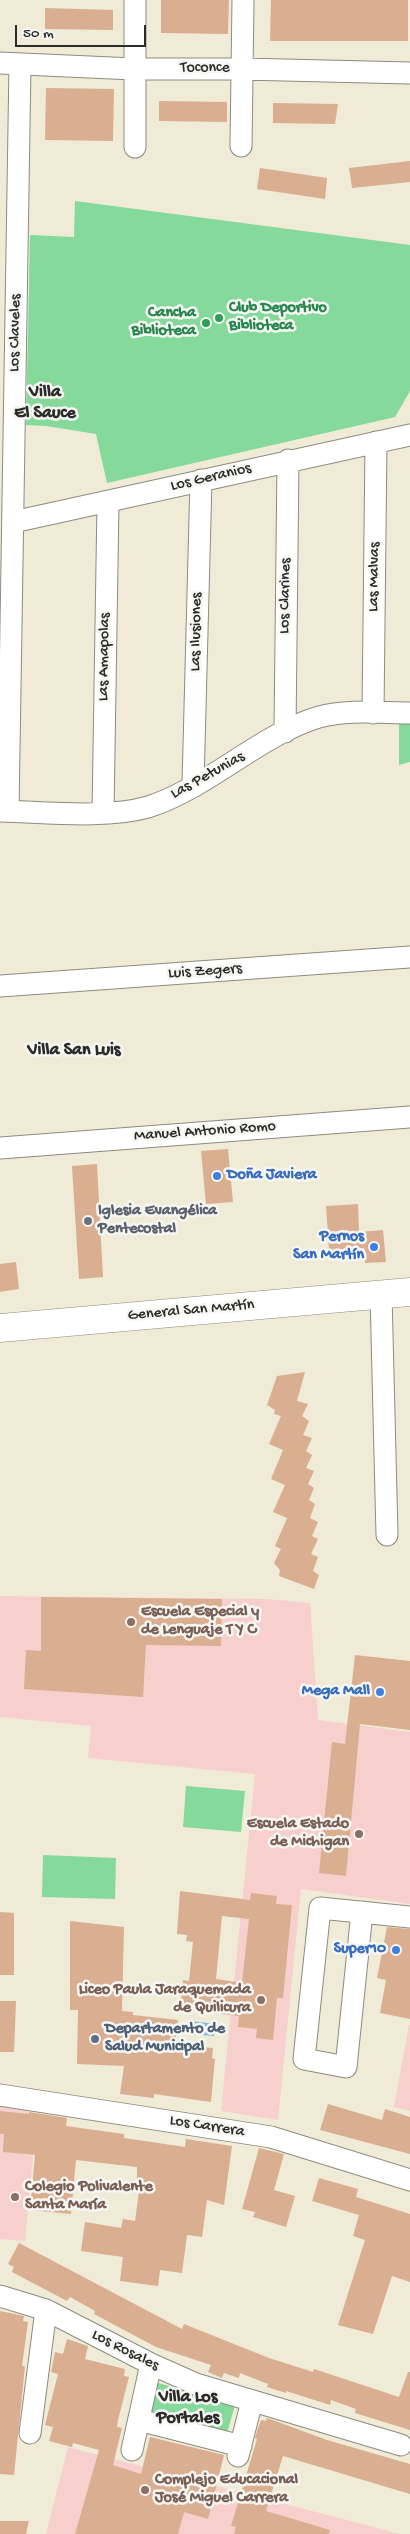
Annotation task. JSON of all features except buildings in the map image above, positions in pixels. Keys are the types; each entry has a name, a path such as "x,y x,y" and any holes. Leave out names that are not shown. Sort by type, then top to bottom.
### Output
{"main road":[{"name":"General San Martín","path":"0,1328 410,1292"}],"street":[{"path":"135,0 135,147"},
{"path":"242,146 243,0"},
{"name":"Toconce","path":"10,64 134,69 242,69 410,74"},
{"name":"Los Claveles","path":"4,811 6,571 13,522 8,317 10,64"},
{"name":"Los Geranios","path":"13,522 288,460 410,435"},
{"name":"Las Malvas","path":"373,713 376,442"},
{"name":"Los Clarines","path":"285,732 288,460"},
{"name":"Las Ilusiones","path":"193,784 201,480"},
{"name":"Las Amapolas","path":"103,813 108,502"},
{"name":"Las Petunias","path":"4,811 103,813 148,807 285,732 321,716 410,713"},
{"name":"Luis Zegers","path":"0,986 410,957"},
{"name":"Manuel Antonio Romo","path":"0,1148 410,1116"},
{"path":"381,1294 387,1535"},
{"path":"362,1912 346,2067 304,2059 320,1908 362,1912 410,1917"},
{"name":"Los Carrera","path":"0,2094 271,2137 410,2180"},
{"name":"Los Rosales","path":"0,2296 46,2310 151,2364 196,2384 400,2445"},
{"path":"30,2433 46,2310"},
{"path":"132,2450 151,2364"},
{"path":"139,2420 239,2451 252,2401"}],"shaded area":[{"path":"0,1596 267,1599 310,1603 318,1720 410,1732 410,1904 301,1889 278,2120 221,2111 255,1774 88,1758 91,1726 0,1717"},
{"path":"410,2025 410,2111 394,2107"},
{"name":"Colegio Polivalente Santa María","path":"0,2105 29,2108 25,2155 33,2156 25,2241 0,2239"},
{"name":"Complejo Educacional José Miguel Carrera","path":"68,2447 400,2534 46,2534"}],"green space":[{"name":"Club Deportivo Biblioteca","path":"75,201 410,245 410,391 395,417 107,483 96,434 46,426 26,425 30,235 74,237"},
{"path":"399,723 410,723 410,762 399,765"},
{"path":"186,1786 245,1791 241,1832 183,1827"},
{"path":"43,1855 116,1858 115,1899 42,1897"},
{"path":"155,2382 235,2405 226,2437 146,2414"}],"water":[{"path":"191,2021 216,2024 214,2036 190,2034"}],"place":[{"name":"Club Deportivo Biblioteca","path":"219,318"},
{"name":"Cancha Biblioteca","path":"206,323"},
{"name":"Doña Javiera","path":"217,1176"},
{"name":"Iglesia Evangélica Pentecostal","path":"88,1221"},
{"name":"Pernos San Martín","path":"374,1247"},
{"name":"Escuela Especial y de Lenguaje T Y C","path":"131,1622"},
{"name":"Mega Mall","path":"380,1692"},
{"name":"Escuela Estado de Michigan","path":"359,1834"},
{"name":"Super10","path":"396,1950"},
{"name":"Liceo Paula Jaraquemada de Quilicura","path":"261,2000"},
{"name":"Departamento de Salud Municipal","path":"95,2039"},
{"name":"Colegio Polivalente Santa María","path":"15,2197"},
{"name":"Complejo Educacional José Miguel Carrera","path":"145,2490"}],"district":[{"name":"Villa El Sauce","path":"45,403"},
{"name":"Villa San Luis","path":"74,1051"},
{"name":"Villa Los Portales","path":"188,2408"}]}
